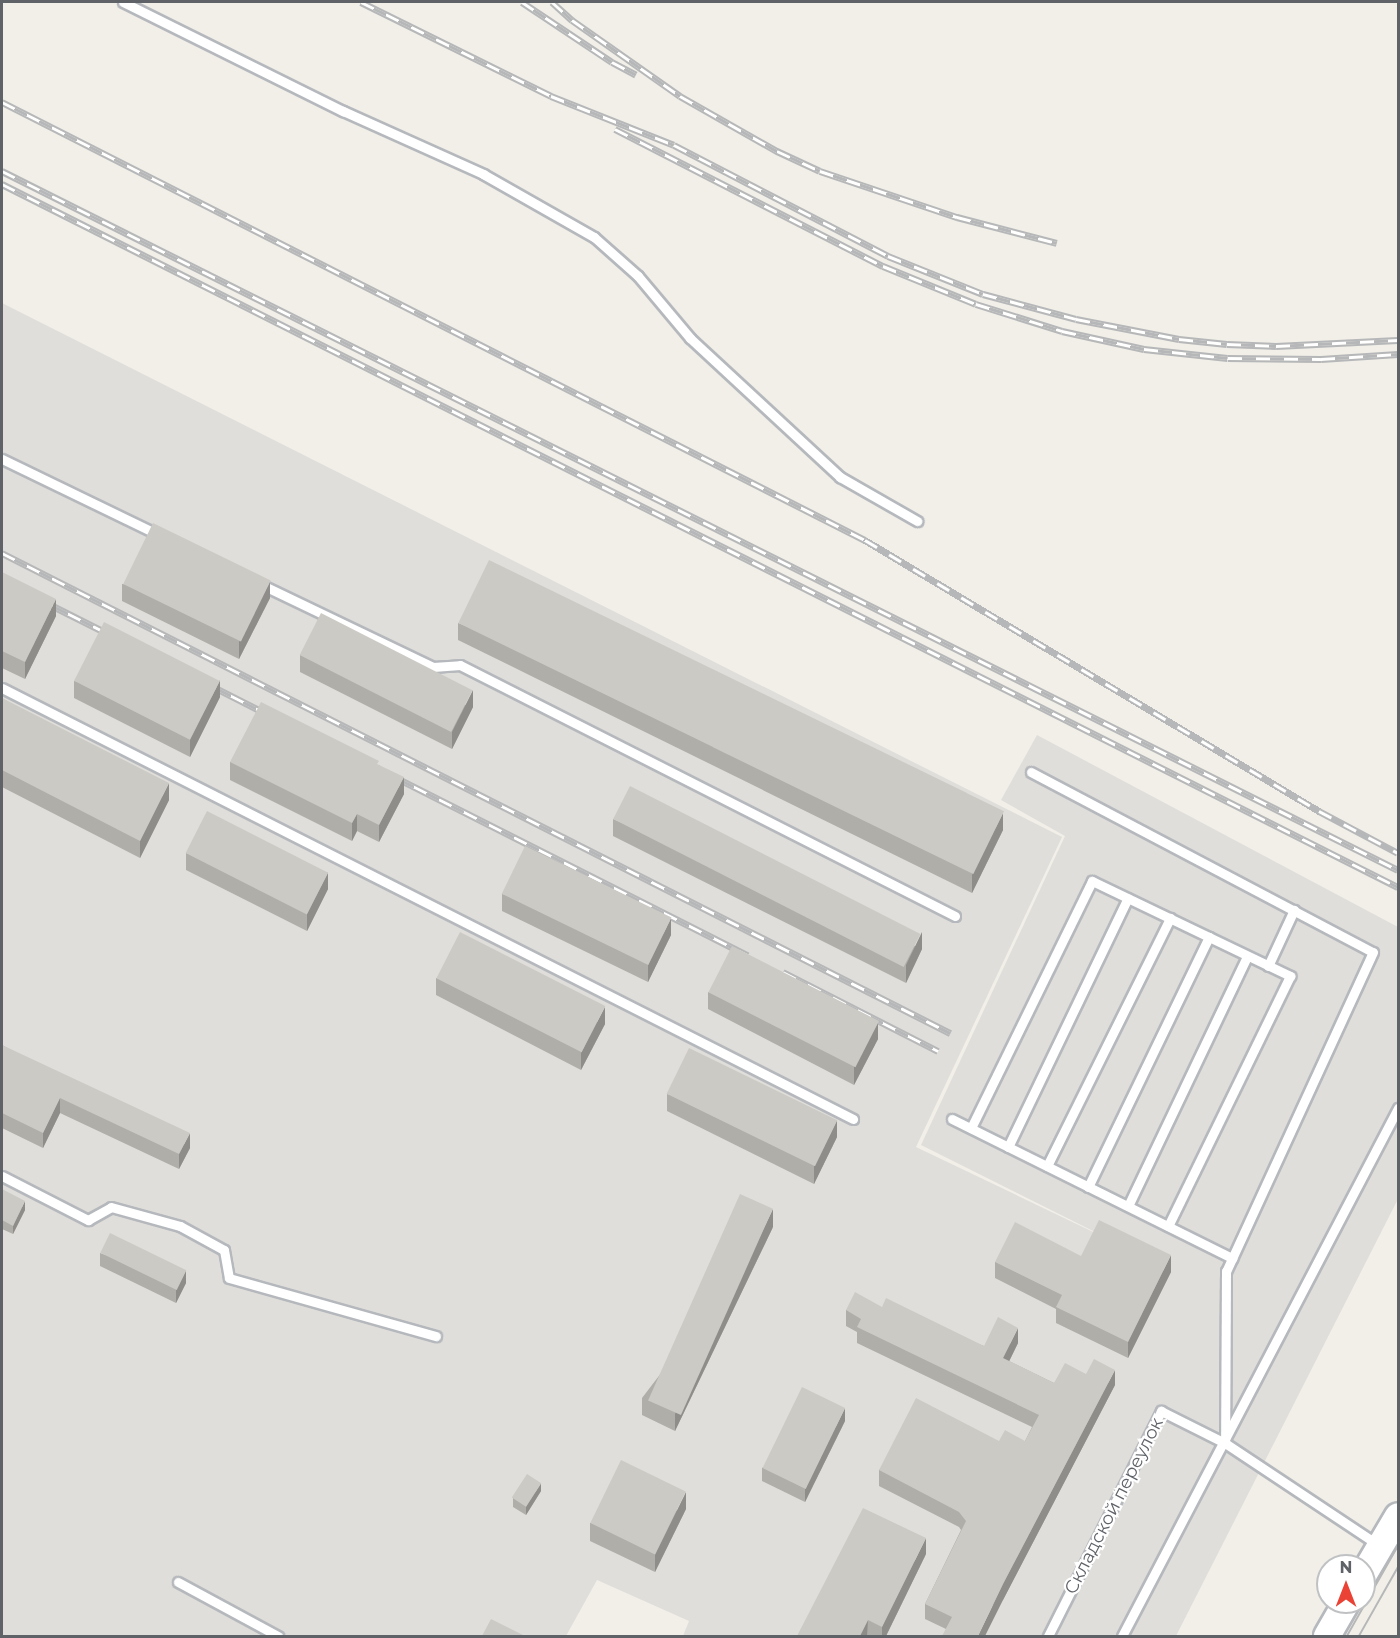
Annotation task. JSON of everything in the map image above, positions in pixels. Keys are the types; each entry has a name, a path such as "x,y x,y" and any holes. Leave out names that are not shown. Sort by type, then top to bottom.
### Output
{"street":[{"path":"1376,1554 1398,1516"},
{"path":"1327,1636 1340,1614"}],"lane":[{"path":"123,2 343,111 483,174 594,237 638,276 690,338 840,477 917,521"},
{"path":"2,459 164,537"},
{"path":"250,579 434,667 460,665 955,916"},
{"path":"2,688 853,1119"},
{"path":"1031,772 1373,952 1226,1271 1225,1443"},
{"path":"971,1128 1092,881 1290,976 1168,1226"},
{"path":"1008,1147 1128,898"},
{"path":"1268,966 1294,910"},
{"path":"1047,1166 1170,918"},
{"path":"1088,1186 1209,937"},
{"path":"1128,1206 1247,956"},
{"path":"1122,1636 1225,1443 1398,1108"},
{"path":"952,1119 1232,1258"},
{"path":"2,1176 88,1220 111,1207 180,1226 224,1250 229,1278 436,1336"},
{"name":"Складской переулок","path":"1048,1636 1161,1411 1225,1443 1381,1546"},
{"path":"178,1582 279,1636"}],"shaded area":[{"path":"2,303 1062,837 916,1147 1131,1250 921,1145 1065,836 1001,800 1037,735 1398,927 1398,1199 1176,1636 683,1636 689,1621 597,1580 566,1636 2,1636"}],"building":[{"path":"153,523 271,580 241,642 123,584"},
{"path":"489,560 1004,811 973,874 458,623"},
{"path":"2,572 56,599 25,662 2,651"},
{"path":"321,613 472,690 451,732 300,655"},
{"path":"104,622 220,681 190,740 74,681"},
{"path":"2,698 169,783 140,841 2,770"},
{"path":"261,702 379,761 377,764 404,777 379,825 357,814 352,823 230,762"},
{"path":"630,786 920,934 904,967 613,819"},
{"path":"207,811 328,873 307,915 186,853"},
{"path":"525,846 672,917 648,965 502,894"},
{"path":"460,932 605,1006 582,1052 436,978"},
{"path":"732,946 879,1021 855,1067 708,992"},
{"path":"2,1045 190,1133 179,1154 60,1098 43,1133 2,1113"},
{"path":"689,1048 837,1120 815,1166 667,1094"},
{"path":"2,1189 25,1201 13,1226 2,1220"},
{"path":"740,1194 773,1209 681,1415 648,1400"},
{"path":"1099,1220 1171,1255 1128,1342 1056,1307 1062,1295 995,1262 1015,1222 1081,1256"},
{"path":"110,1233 186,1270 177,1290 100,1253"},
{"path":"855,1292 882,1307 886,1298 984,1346 998,1317 1018,1328 1003,1358 1054,1383 1065,1363 1086,1374 1094,1359 1115,1370 978,1636 942,1636 952,1617 925,1604 966,1521 959,1512 879,1470 916,1398 999,1441 1005,1430 1025,1441 1039,1415 857,1327 861,1319 846,1310"},
{"path":"802,1387 845,1408 806,1489 763,1468"},
{"path":"621,1460 686,1492 655,1554 590,1523"},
{"path":"527,1474 541,1483 526,1507 512,1497"},
{"path":"863,1508 926,1538 882,1627 868,1620 860,1636 797,1636"},
{"path":"491,1619 525,1636 482,1636"}],"tram line":[{"path":"1347,1636 1398,1546"},
{"path":"1359,1636 1398,1567"}],"railway":[{"path":"361,2 551,96 674,145 888,256 983,294 1076,319 1179,339 1276,346 1398,340"},
{"path":"522,2 612,62 636,75"},
{"path":"552,2 572,20 680,96 777,151 820,171 957,217 1057,243"},
{"path":"2,102 865,540 1319,811 1398,853"},
{"path":"615,129 883,266 976,304 1062,331 1144,349 1228,358 1321,359 1398,354"},
{"path":"2,171 1398,870"},
{"path":"2,184 1398,887"},
{"path":"2,553 950,1033"},
{"path":"43,601 115,637"},
{"path":"206,683 273,717"},
{"path":"389,774 748,955"},
{"path":"783,972 938,1051"}]}
